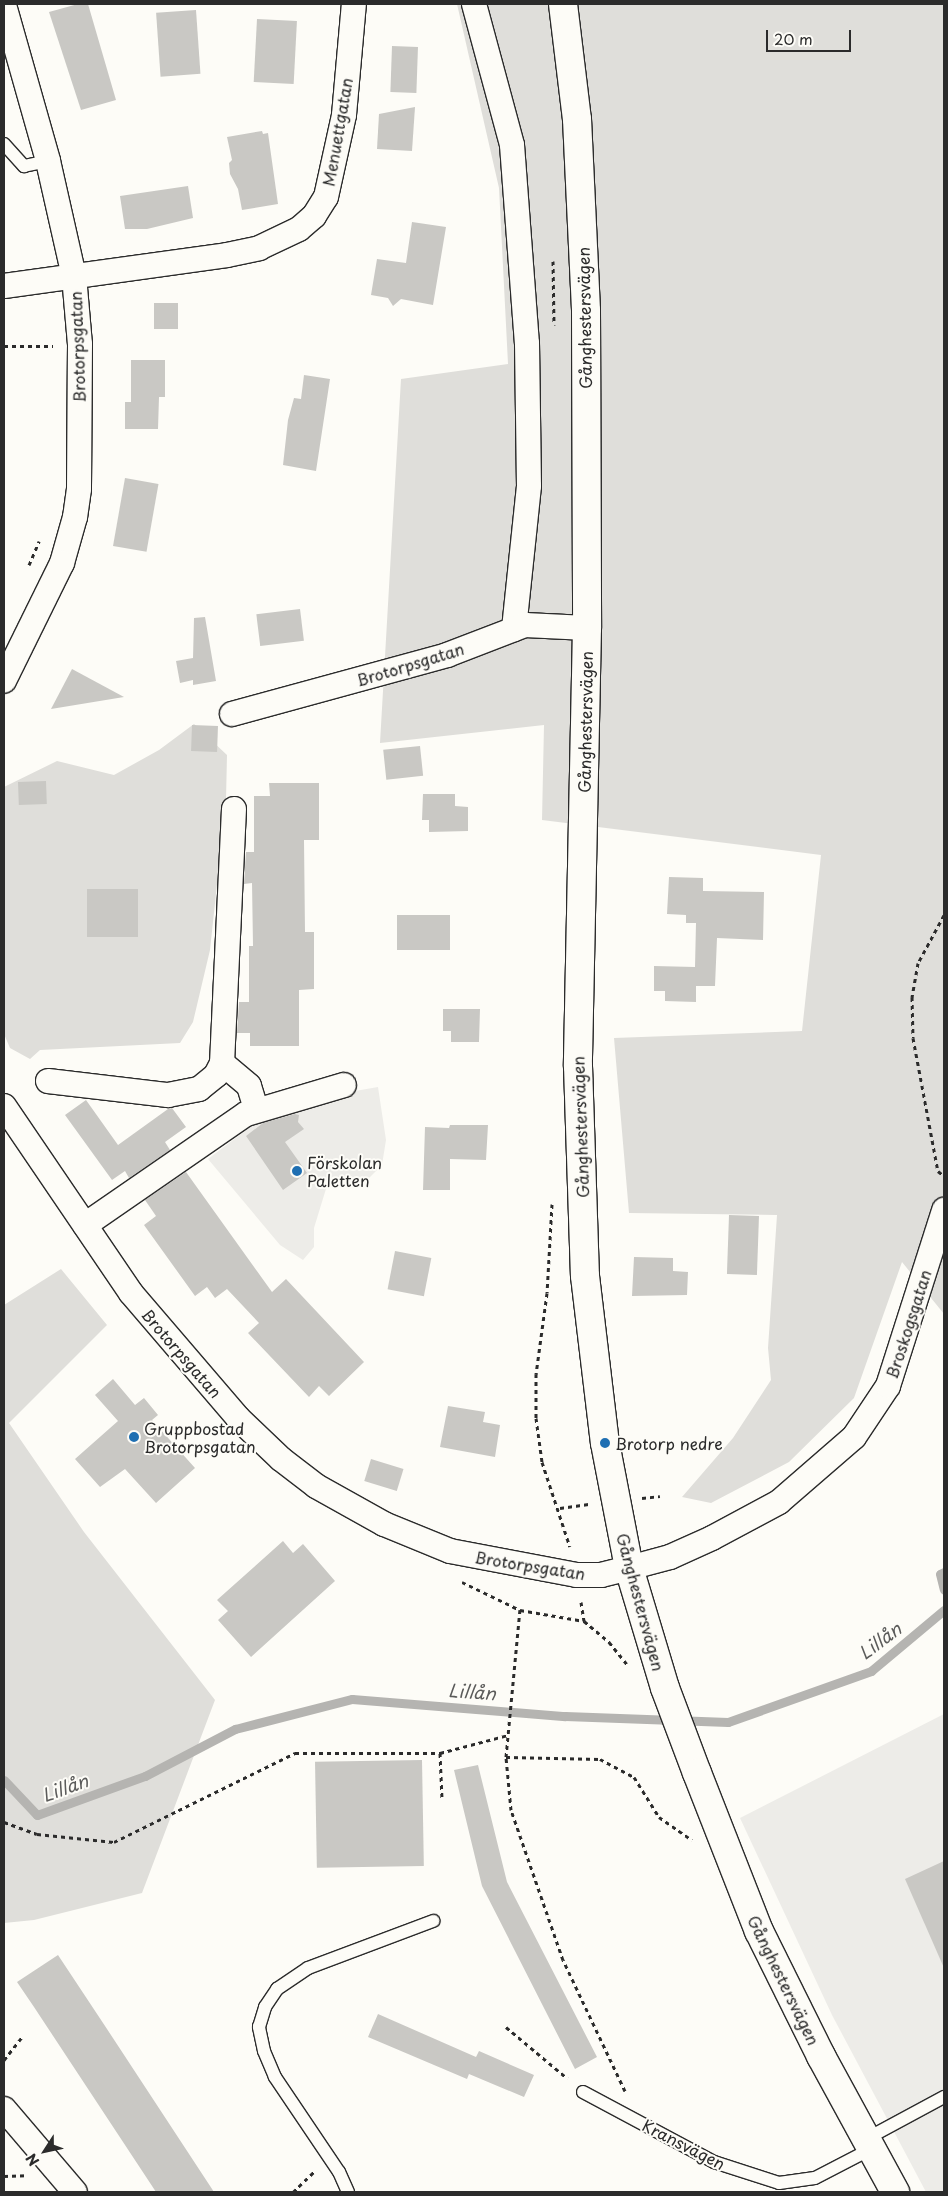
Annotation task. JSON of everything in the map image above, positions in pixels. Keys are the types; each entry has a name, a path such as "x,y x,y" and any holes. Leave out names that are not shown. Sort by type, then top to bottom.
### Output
{"street":[{"name":"Menuettgatan","path":"4,286 227,255 259,248 299,229 314,216 326,197 344,116 354,4"},
{"path":"474,4 512,145 527,343 529,486 514,629"},
{"name":"Gånghestersvägen","path":"564,4 576,119 586,311 587,628 578,1066 585,1276 604,1443 629,1568 665,1688 697,1773 759,1931 895,2192"},
{"name":"Brotorpsgatan","path":"4,5 48,161 74,276 80,344 79,489 76,517 62,563 9,654 4,681"},
{"name":"Brotorpsgatan","path":"232,714 447,655 525,625 587,628"},
{"path":"48,1081 168,1095 199,1089 216,1075 222,1063 234,809"},
{"path":"222,1063 249,1086 256,1110"},
{"path":"85,1226 256,1110 344,1085"},
{"name":"Brotorpsgatan","path":"4,1106 131,1293 238,1418 281,1460 316,1486 384,1524 450,1551 577,1575 601,1575 629,1568"},
{"name":"Broskogsgatan","path":"629,1568 670,1557 712,1538 779,1502 854,1438 888,1386 944,1210"},
{"path":"4,2109 74,2192"}],"lane":[{"path":"4,144 24,166 48,161"},
{"path":"348,2192 275,2077 264,2051 259,2027 265,2006 277,1989 308,1968 433,1921"},
{"name":"Kransvägen","path":"583,2092 714,2162 779,2183 815,2178 944,2097"}],"path":[{"path":"4,346 59,346"},
{"path":"26,573 42,534"},
{"path":"944,915 918,963 912,997 913,1038 938,1171 944,1176"},
{"path":"630,1669 609,1642 584,1621 520,1610 510,1688 506,1757 511,1810 563,1960 639,2121"},
{"path":"4,1822 37,1834 114,1842 295,1753 440,1753 508,1735"},
{"path":"440,1753 442,1798"},
{"path":"506,1757 600,1759 634,1777 659,1817 697,1843"},
{"path":"506,2028 583,2092"},
{"path":"4,2060 23,2036"},
{"path":"293,2192 329,2160"}],"shaded area":[{"path":"457,4 944,4 944,1314 902,1262 854,1398 789,1462 711,1503 682,1497 733,1438 771,1380 768,1348 777,1215 629,1213 614,1038 802,1031 821,855 542,820 544,725 380,743 401,379 508,364 499,188"},
{"path":"194,724 227,755 226,800 210,950 193,1022 180,1043 40,1050 30,1059 10,1048 4,1034 4,787 57,761 114,775 159,750"},
{"name":"Förskolan Paletten","path":"378,1087 386,1140 382,1165 369,1178 329,1179 314,1228 314,1247 303,1260 280,1245 208,1159 281,1104"},
{"path":"61,1269 107,1325 9,1423 84,1532 215,1700 142,1893 34,1920 4,1923 4,1305"},
{"path":"944,1714 944,2192 926,2192 832,2015 740,1818"}],"building":[{"path":"78,4 88,4 116,100 81,110 49,12"},
{"path":"196,10 200,74 161,77 156,13"},
{"path":"257,19 297,21 294,84 254,82"},
{"path":"392,46 418,47 416,93 390,92"},
{"path":"415,107 412,151 377,149 379,114"},
{"path":"262,131 263,134 268,133 278,204 242,210 238,189 230,174 229,163 232,160 227,137"},
{"path":"188,186 193,218 147,229 125,229 120,196"},
{"path":"412,222 446,227 433,305 401,299 393,306 388,298 371,295 377,259 406,263"},
{"path":"154,303 178,303 178,329 154,329"},
{"path":"131,360 165,360 165,397 159,397 158,429 125,429 125,402 131,402"},
{"path":"304,375 330,379 316,471 283,465 288,420 294,398 301,399"},
{"path":"125,478 158,484 147,552 113,546"},
{"path":"300,609 304,641 260,646 256,614"},
{"path":"205,617 216,681 193,685 193,680 180,683 176,661 193,658 194,618"},
{"path":"72,669 124,697 51,709"},
{"path":"192,725 218,726 217,752 191,751"},
{"path":"420,746 423,776 386,780 383,750"},
{"path":"46,781 47,804 19,805 18,782"},
{"path":"269,783 319,783 319,840 304,840 305,932 314,932 314,989 299,990 299,1046 250,1046 250,1033 237,1033 239,1002 249,1002 249,946 253,946 252,883 244,884 246,852 254,852 254,796 270,796"},
{"path":"423,794 455,794 455,806 468,807 468,831 429,832 429,820 422,820"},
{"path":"669,877 703,878 703,891 764,892 763,940 717,938 715,986 696,986 696,1002 665,1001 665,991 654,991 654,966 695,967 696,923 686,923 686,915 667,914"},
{"path":"87,889 138,889 138,937 87,937"},
{"path":"397,915 450,915 450,950 397,950"},
{"path":"443,1009 480,1009 479,1042 451,1042 451,1031 443,1031"},
{"path":"86,1100 118,1145 168,1109 172,1108 186,1127 165,1142 170,1150 129,1178 125,1171 112,1180 65,1115"},
{"path":"295,1114 299,1115 298,1122 304,1129 285,1142 307,1173 283,1190 246,1136 263,1123"},
{"path":"450,1125 488,1125 486,1160 450,1159 450,1190 423,1190 425,1127 449,1128"},
{"path":"186,1172 272,1292 286,1279 364,1362 329,1396 319,1386 309,1397 248,1333 259,1323 227,1289 215,1298 207,1287 195,1296 144,1225 156,1216 145,1200"},
{"path":"729,1215 759,1216 757,1275 727,1274"},
{"path":"395,1251 431,1258 424,1296 388,1289"},
{"path":"634,1257 673,1258 673,1271 688,1272 687,1295 632,1296"},
{"name":"Gruppbostad Brotorpsgatan","path":"113,1379 135,1405 144,1398 158,1415 152,1420 195,1468 156,1503 125,1469 100,1487 75,1459 118,1421 95,1395"},
{"path":"448,1406 485,1412 483,1422 500,1425 495,1457 440,1447"},
{"path":"371,1459 404,1469 397,1491 364,1481"},
{"path":"283,1541 293,1553 303,1544 335,1581 251,1657 218,1620 228,1611 217,1600"},
{"path":"422,1760 424,1866 317,1868 315,1762"},
{"path":"478,1765 507,1882 597,2057 575,2069 482,1886 454,1770"},
{"path":"944,1861 944,1968 905,1879"},
{"path":"58,1955 214,2192 156,2192 17,1982"},
{"path":"378,2014 476,2057 479,2051 534,2075 524,2097 469,2074 467,2079 368,2037"}],"waterway":[{"name":"Lillån","path":"944,1572 940,1574 944,1590"},
{"name":"Lillån","path":"4,1780 37,1815 145,1776 235,1729 352,1699 565,1716 728,1722 871,1671 944,1610"}],"place":[{"name":"Förskolan Paletten","path":"297,1171"},
{"name":"Gruppbostad Brotorpsgatan","path":"134,1437"},
{"name":"Brotorp nedre","path":"605,1443"}]}
